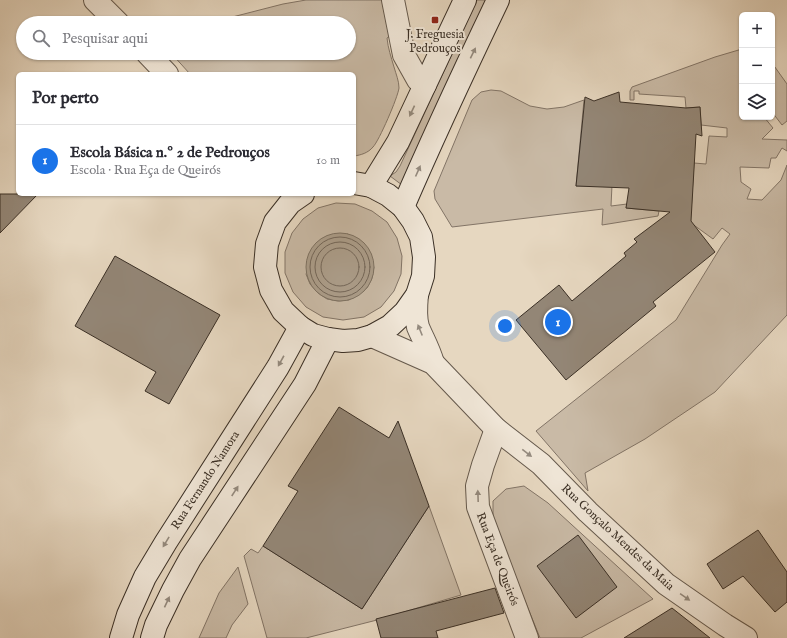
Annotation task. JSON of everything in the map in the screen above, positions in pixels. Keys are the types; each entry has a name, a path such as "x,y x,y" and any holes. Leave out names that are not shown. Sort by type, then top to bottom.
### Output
{"main road":[{"path":"95,0 111,16"},
{"path":"393,0 404,55 418,80 425,84"},
{"path":"433,363 431,354 417,320 417,295 423,276 424,256 420,237 413,221 403,207 388,195 362,184 398,142 465,0"},
{"path":"403,207 498,0"},
{"path":"154,60 165,72"},
{"path":"292,197 275,222 267,244 265,267 270,290 282,311 300,327 313,335 328,339 343,341 358,340 372,336 390,326 405,312 417,295"},
{"name":"Rua Fernando Namora","path":"121,638 128,616 152,565 278,367 300,327"},
{"path":"372,336 433,363 496,429"},
{"path":"152,638 156,625 187,565 304,384 328,339"},
{"name":"Rua Eça de Queirós","path":"496,429 483,464 477,486 478,507 528,638"},
{"name":"Rua Gonçalo Mendes da Maia","path":"496,429 541,464 588,512 666,584 746,638"}],"shaded area":[{"path":"306,0 384,0 390,36 387,38 387,42 399,88 384,128 376,143 369,151 356,156 356,72 188,72 177,60 356,60 356,16 236,16 283,4"},
{"path":"477,0 486,0 407,170 402,185 390,176 396,172 400,166"},
{"path":"739,50 739,120 766,120 773,128 762,139 787,140 787,151 782,148 776,158 771,158 769,168 740,167 741,182 751,189 747,199 762,200 781,180 787,165 787,315 715,392 645,439 585,473 588,491 536,431 676,320 730,234 722,228 713,239 676,212 691,213 694,163 706,164 709,136 727,137 727,128 701,125 700,107 686,108 685,97 639,94 639,91 634,91 634,100 630,100 630,91 632,87"},
{"path":"775,67 787,84 787,121 782,125 775,116"},
{"path":"491,90 501,91 530,106 547,109 564,107 584,100 576,186 612,185 611,206 627,204 626,208 659,211 658,216 602,225 603,209 452,227 435,199 434,191 472,100 481,92"},
{"path":"336,203 355,204 372,211 387,222 397,238 402,256 401,274 394,291 381,307 364,317 343,320 323,317 306,307 293,292 285,273 285,252 292,233 303,219 318,208","holes":["336,234 348,234 374,267 372,278 367,288 349,300 338,301 327,299 318,293 310,284 306,274 326,237"]},
{"path":"524,486 548,503 653,599 581,638 540,638 493,522 493,501 506,489"},
{"path":"429,506 461,595 377,620 306,638 267,638 244,556 251,549 258,553 263,546 362,609"},
{"path":"238,567 248,604 232,625 226,638 199,638 219,593"}],"water":[{"path":"340,233 353,236 364,243 371,254 374,267 371,280 364,291 353,298 340,301 327,298 316,291 309,280 306,267 309,254 316,243 327,236"}],"building":[{"path":"619,92 620,102 686,108 700,107 702,136 696,134 691,221 715,252 653,302 656,306 566,380 516,320 559,285 572,301 626,256 624,253 637,242 634,239 670,212 626,208 629,188 576,186 585,97 594,101"},
{"path":"0,194 36,196 0,233"},
{"path":"115,256 220,315 169,404 145,391 156,372 75,326"},
{"path":"339,407 389,438 398,421 429,506 362,609 263,546 298,491 288,486"},
{"path":"758,530 787,572 787,602 775,612 743,576 723,589 707,564"},
{"path":"578,535 617,587 576,618 537,566"},
{"path":"495,588 504,613 436,631 438,638 381,638 376,619"},
{"path":"672,608 710,638 624,638"}],"place":[{"name":"J. Freguesia Pedrouços","path":"435,20"},
{"name":"Escola Básica n.º 2 de Pedrouços","path":"558,322"}]}
